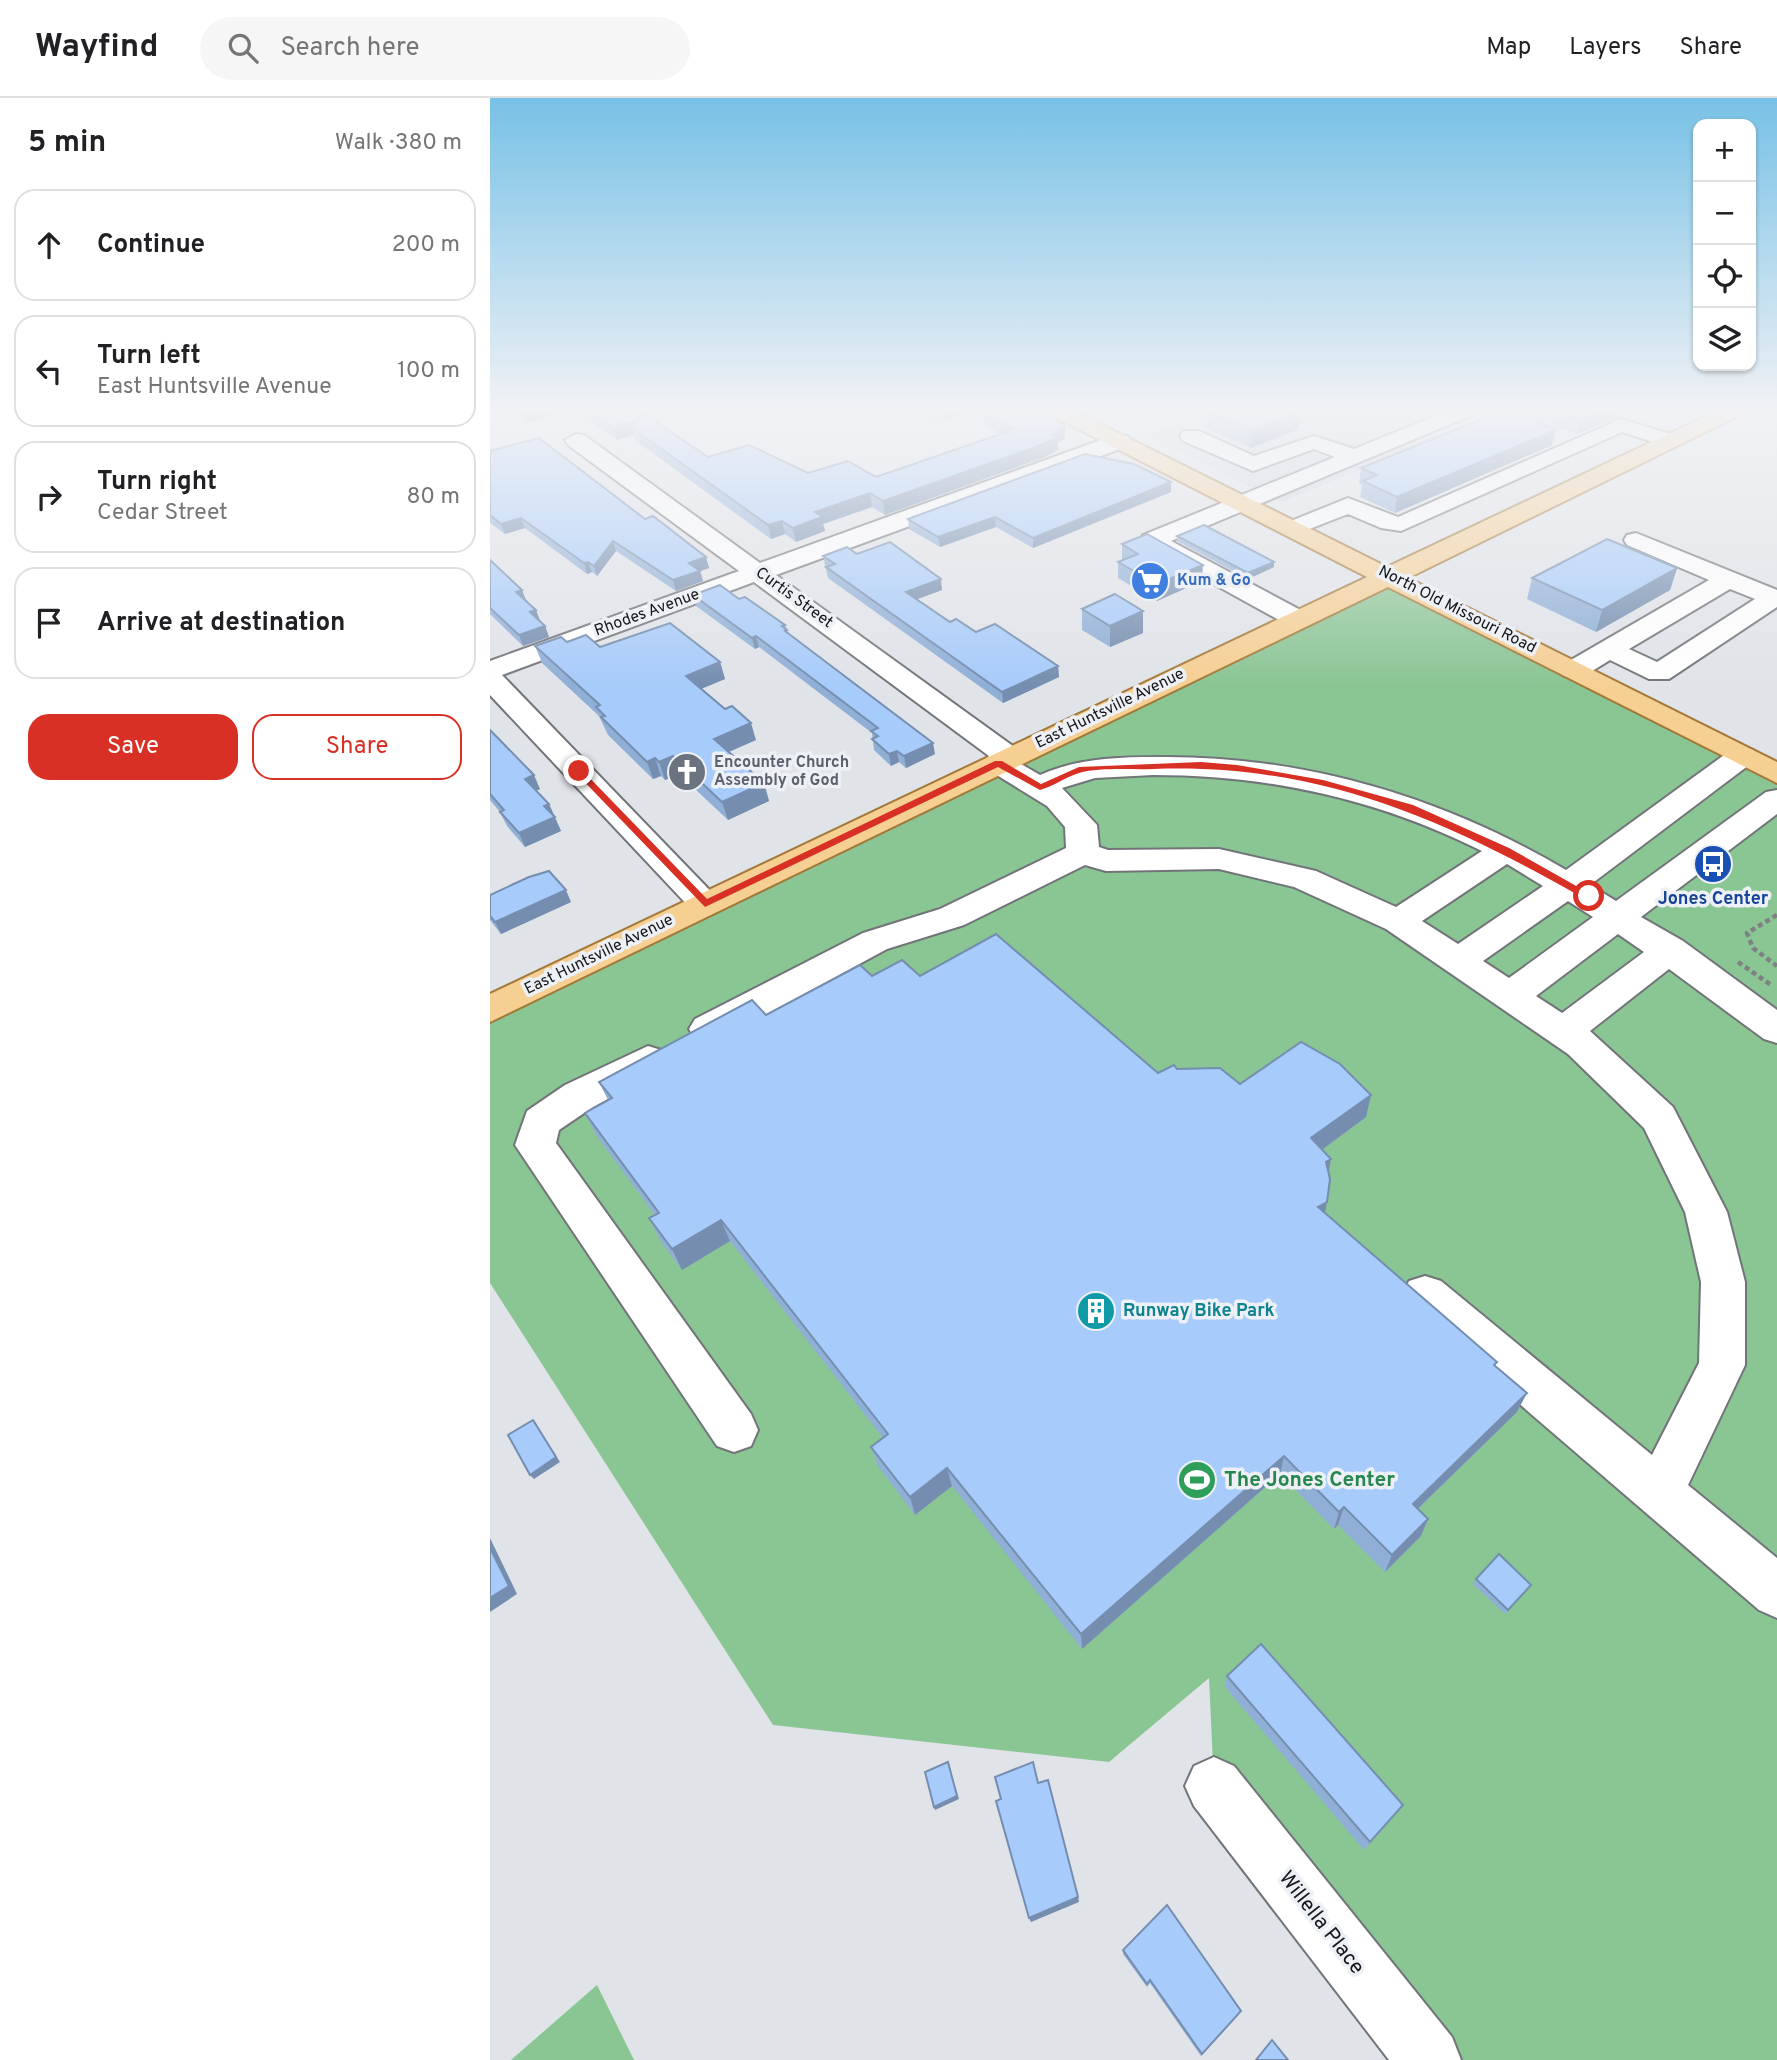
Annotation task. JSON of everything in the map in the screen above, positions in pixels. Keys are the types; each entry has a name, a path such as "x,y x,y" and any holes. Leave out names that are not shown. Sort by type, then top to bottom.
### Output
{"main road":[{"name":"North Old Missouri Road","path":"1244,504 1777,774"},
{"name":"East Huntsville Avenue","path":"490,1009 1538,504"}],"street":[{"name":"Curtis Street","path":"664,504 1058,799 1081,825 1083,853"},
{"name":"Rhodes Avenue","path":"490,670 947,504"},
{"path":"1242,504 1152,540 1297,620"},
{"path":"1294,528 1348,505 1389,523 1401,524 1447,504"},
{"path":"1609,650 1659,673 1774,598 1636,540"},
{"path":"1574,670 1728,579"},
{"path":"490,679 705,904"},
{"path":"1458,961 1568,885 1742,756"},
{"path":"1040,787 1079,770 1201,765 1237,767 1323,782 1410,807 1506,850 1568,885 1671,950 1777,1030"},
{"path":"1510,996 1777,799"},
{"path":"1398,921 1506,850"},
{"path":"734,1430 535,1145 541,1122 579,1096 875,941 952,917 1083,853 1106,861 1219,859 1304,879 1398,921 1581,1044 1658,1118 1706,1212 1723,1282 1722,1365 1659,1493"},
{"path":"1563,1032 1671,950"},
{"path":"1424,1295 1777,1592"},
{"name":"Willella Place","path":"1214,1786 1429,2060"}],"path":[{"path":"1777,915 1747,933 1753,948 1777,966"}],"green space":[{"name":"The Jones Center","path":"1388,575 1777,774 1777,2060 1429,2060 1214,1786 1209,1678 1109,1762 773,1725 490,1283 490,1009"},
{"path":"597,1985 634,2060 511,2060"}],"building":[{"path":"490,504 625,504 645,519 653,516 706,557 689,563 700,571 673,580 613,541 594,566 588,562 584,563 521,518 501,524 490,515"},
{"path":"738,504 839,504 815,512 822,517 793,528 782,521 768,525"},
{"path":"950,504 1118,504 1033,538 995,517 938,537 908,519"},
{"name":"Kum & Go","path":"1204,525 1274,562 1248,573 1177,536"},
{"path":"1147,534 1203,565 1157,584 1118,562 1138,554 1122,544"},
{"path":"1607,539 1677,568 1602,610 1532,578"},
{"path":"890,542 941,579 906,592 950,622 956,619 976,632 995,624 1058,666 1002,692 826,567 835,564 823,556 847,547 857,554"},
{"path":"490,560 522,590 516,592 536,610 530,612 545,626 519,635 490,608"},
{"path":"720,585 739,599 745,597 785,625 782,626 787,630 785,631 933,743 904,756 897,751 889,754 872,739 878,736 871,731 878,728 756,636 752,638 693,595"},
{"path":"1115,594 1143,611 1110,626 1082,609"},
{"path":"670,623 720,662 686,676 725,709 732,706 751,723 714,739 764,783 722,802 673,756 659,762 655,758 647,762 601,717 605,716 596,707 600,705 535,646 561,637 567,642 586,635 600,647"},
{"path":"490,730 534,775 525,779 549,804 544,806 555,817 519,833 500,812 504,810 490,794"},
{"path":"549,871 566,890 495,922 490,916 490,895"},
{"name":"Runway Bike Park","path":"996,934 1158,1073 1174,1065 1177,1069 1220,1068 1240,1084 1301,1042 1340,1064 1371,1095 1311,1138 1331,1159 1326,1162 1330,1179 1327,1202 1318,1207 1497,1362 1494,1365 1527,1393 1413,1504 1428,1519 1392,1555 1344,1507 1339,1512 1284,1456 1081,1634 947,1468 910,1497 871,1447 888,1434 721,1220 672,1249 649,1218 659,1213 585,1113 612,1098 599,1082 752,1000 766,1015 860,965 872,976 902,960 920,976"},
{"path":"533,1420 556,1457 530,1475 508,1435"},
{"path":"490,1548 509,1586 490,1598"},
{"path":"1499,1554 1531,1585 1508,1610 1476,1579"},
{"path":"1261,1644 1403,1805 1370,1842 1227,1676"},
{"path":"948,1762 957,1796 934,1807 925,1772"},
{"path":"1033,1762 1038,1783 1048,1780 1078,1897 1029,1918 996,1801 1001,1799 995,1777"},
{"path":"1167,1905 1241,2011 1202,2054 1150,1980 1147,1984 1123,1950"},
{"path":"1272,2040 1288,2060 1256,2060"}],"place":[{"name":"Kum & Go","path":"1150,581"},
{"name":"Encounter Church Assembly of God","path":"687,772"},
{"name":"Jones Center","path":"1713,864"},
{"name":"Runway Bike Park","path":"1096,1311"},
{"name":"The Jones Center","path":"1197,1480"}],"route":[{"path":"579,771 705,904 999,763 1040,787 1079,770 1201,765 1237,767 1323,782 1410,807 1506,850 1589,896"}]}
